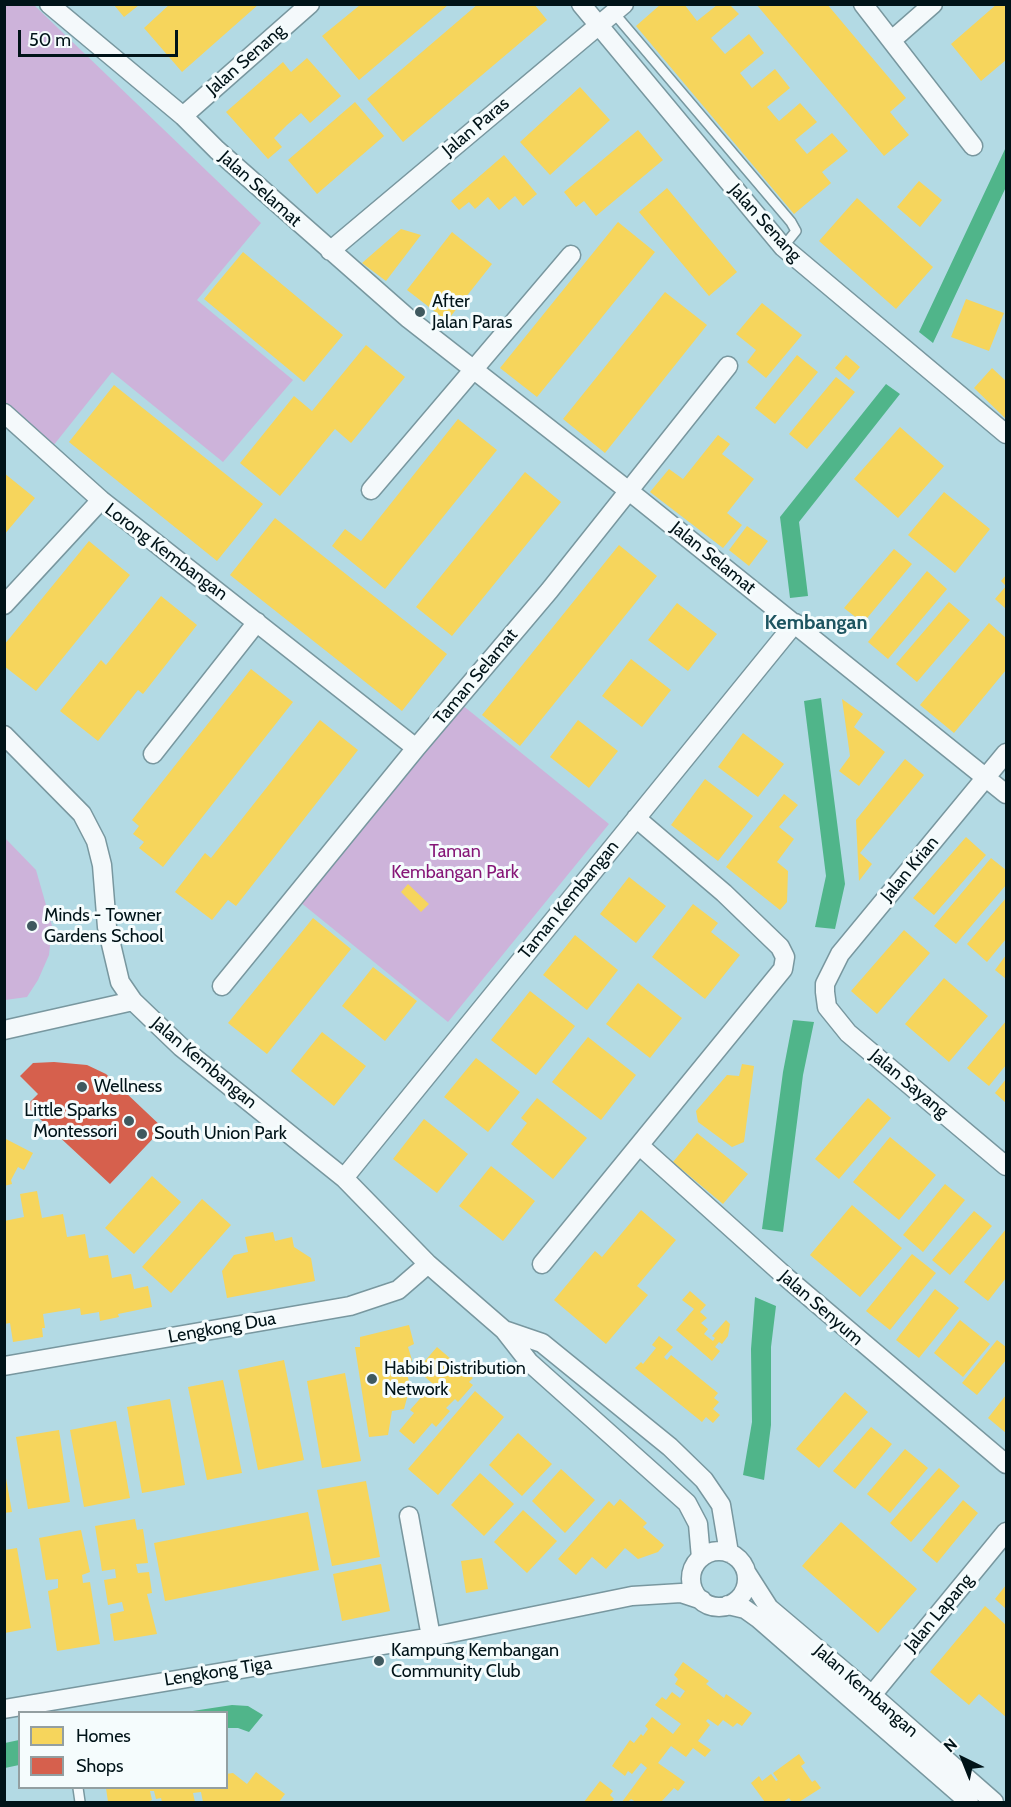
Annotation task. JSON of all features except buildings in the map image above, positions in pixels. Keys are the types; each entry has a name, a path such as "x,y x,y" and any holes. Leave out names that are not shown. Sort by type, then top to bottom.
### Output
{"street":[{"name":"Jalan Selamat","path":"49,4 183,116 217,150 408,319 629,491 1006,794"},
{"name":"Jalan Senang","path":"183,116 310,4"},
{"name":"Jalan Senang","path":"581,4 783,247 1006,434"},
{"path":"863,4 973,146"},
{"path":"892,40 933,4"},
{"name":"Jalan Paras","path":"330,251 619,9"},
{"path":"371,490 571,255"},
{"name":"Taman Selamat","path":"222,986 629,491 728,366"},
{"path":"4,413 101,500"},
{"name":"Lorong Kembangan","path":"4,605 101,500 416,748"},
{"path":"153,754 257,622"},
{"name":"Taman Kembangan","path":"344,1178 795,623"},
{"name":"Jalan Kembangan","path":"4,735 82,814 96,841 102,865 107,927 120,982 133,1001 181,1047 344,1178 428,1264 504,1330 529,1362 687,1503 698,1524 697,1566 693,1588 702,1600 714,1606 728,1605 745,1609 759,1619 969,1803"},
{"name":"Jalan Krian","path":"825,992 825,984 840,954 1006,753"},
{"path":"542,1264 783,969 785,957 780,947 724,893 636,818"},
{"name":"Jalan Sayang","path":"825,992 827,1007 848,1033 1006,1166"},
{"path":"4,1030 133,1001"},
{"name":"Jalan Senyum","path":"640,1146 787,1278 1006,1464"},
{"name":"Lengkong Dua","path":"4,1366 350,1306 398,1290 428,1264"},
{"name":"Jalan Kembangan","path":"504,1330 542,1343 670,1447 704,1480 721,1505 729,1553 741,1562 769,1608 994,1803"},
{"path":"409,1516 431,1637"},
{"name":"Jalan Lapang","path":"872,1695 1006,1532"},
{"path":"697,1566 714,1552 729,1553"},
{"name":"Lengkong Tiga","path":"632,1596 697,1566"},
{"path":"728,1605 741,1596 747,1580 746,1572"},
{"name":"Lengkong Tiga","path":"4,1709 65,1705 431,1637 632,1596 681,1593 702,1600"}],"lane":[{"path":"619,9 791,222 796,231 783,247"}],"green space":[{"path":"5,5 34,5 261,223 197,300 293,380 223,462 112,372 49,451 5,415"},
{"name":"Taman Kembangan Park","path":"461,704 609,824 448,1022 300,902"},
{"path":"5,838 36,870 52,926 49,955 38,980 27,997 5,1000"}],"shaded area":[{"path":"1006,147 1006,187 933,343 919,332"},
{"path":"886,384 900,394 799,522 808,596 790,598 780,517"},
{"path":"821,698 845,884 835,929 815,927 826,876 804,701"},
{"path":"793,1020 814,1022 803,1075 783,1232 762,1229 783,1072"},
{"path":"755,1297 776,1306 771,1347 771,1425 764,1480 743,1475 752,1422 751,1349"},
{"path":"232,1705 248,1706 263,1715 249,1732 238,1728 228,1728 228,1711 193,1711"},
{"path":"18,1740 18,1765 5,1768 5,1743"}],"place":[{"name":"After Jalan Paras","path":"420,312"},
{"name":"Minds - Towner Gardens School","path":"32,926"},
{"name":"Wellness","path":"82,1087"},
{"name":"Little Sparks Montessori","path":"129,1121"},
{"name":"South Union Park","path":"142,1134"},
{"name":"Habibi Distribution Network","path":"372,1379"},
{"name":"Kampung Kembangan Community Club","path":"379,1661"}],"district":[{"name":"Kembangan","path":"816,623"}]}
